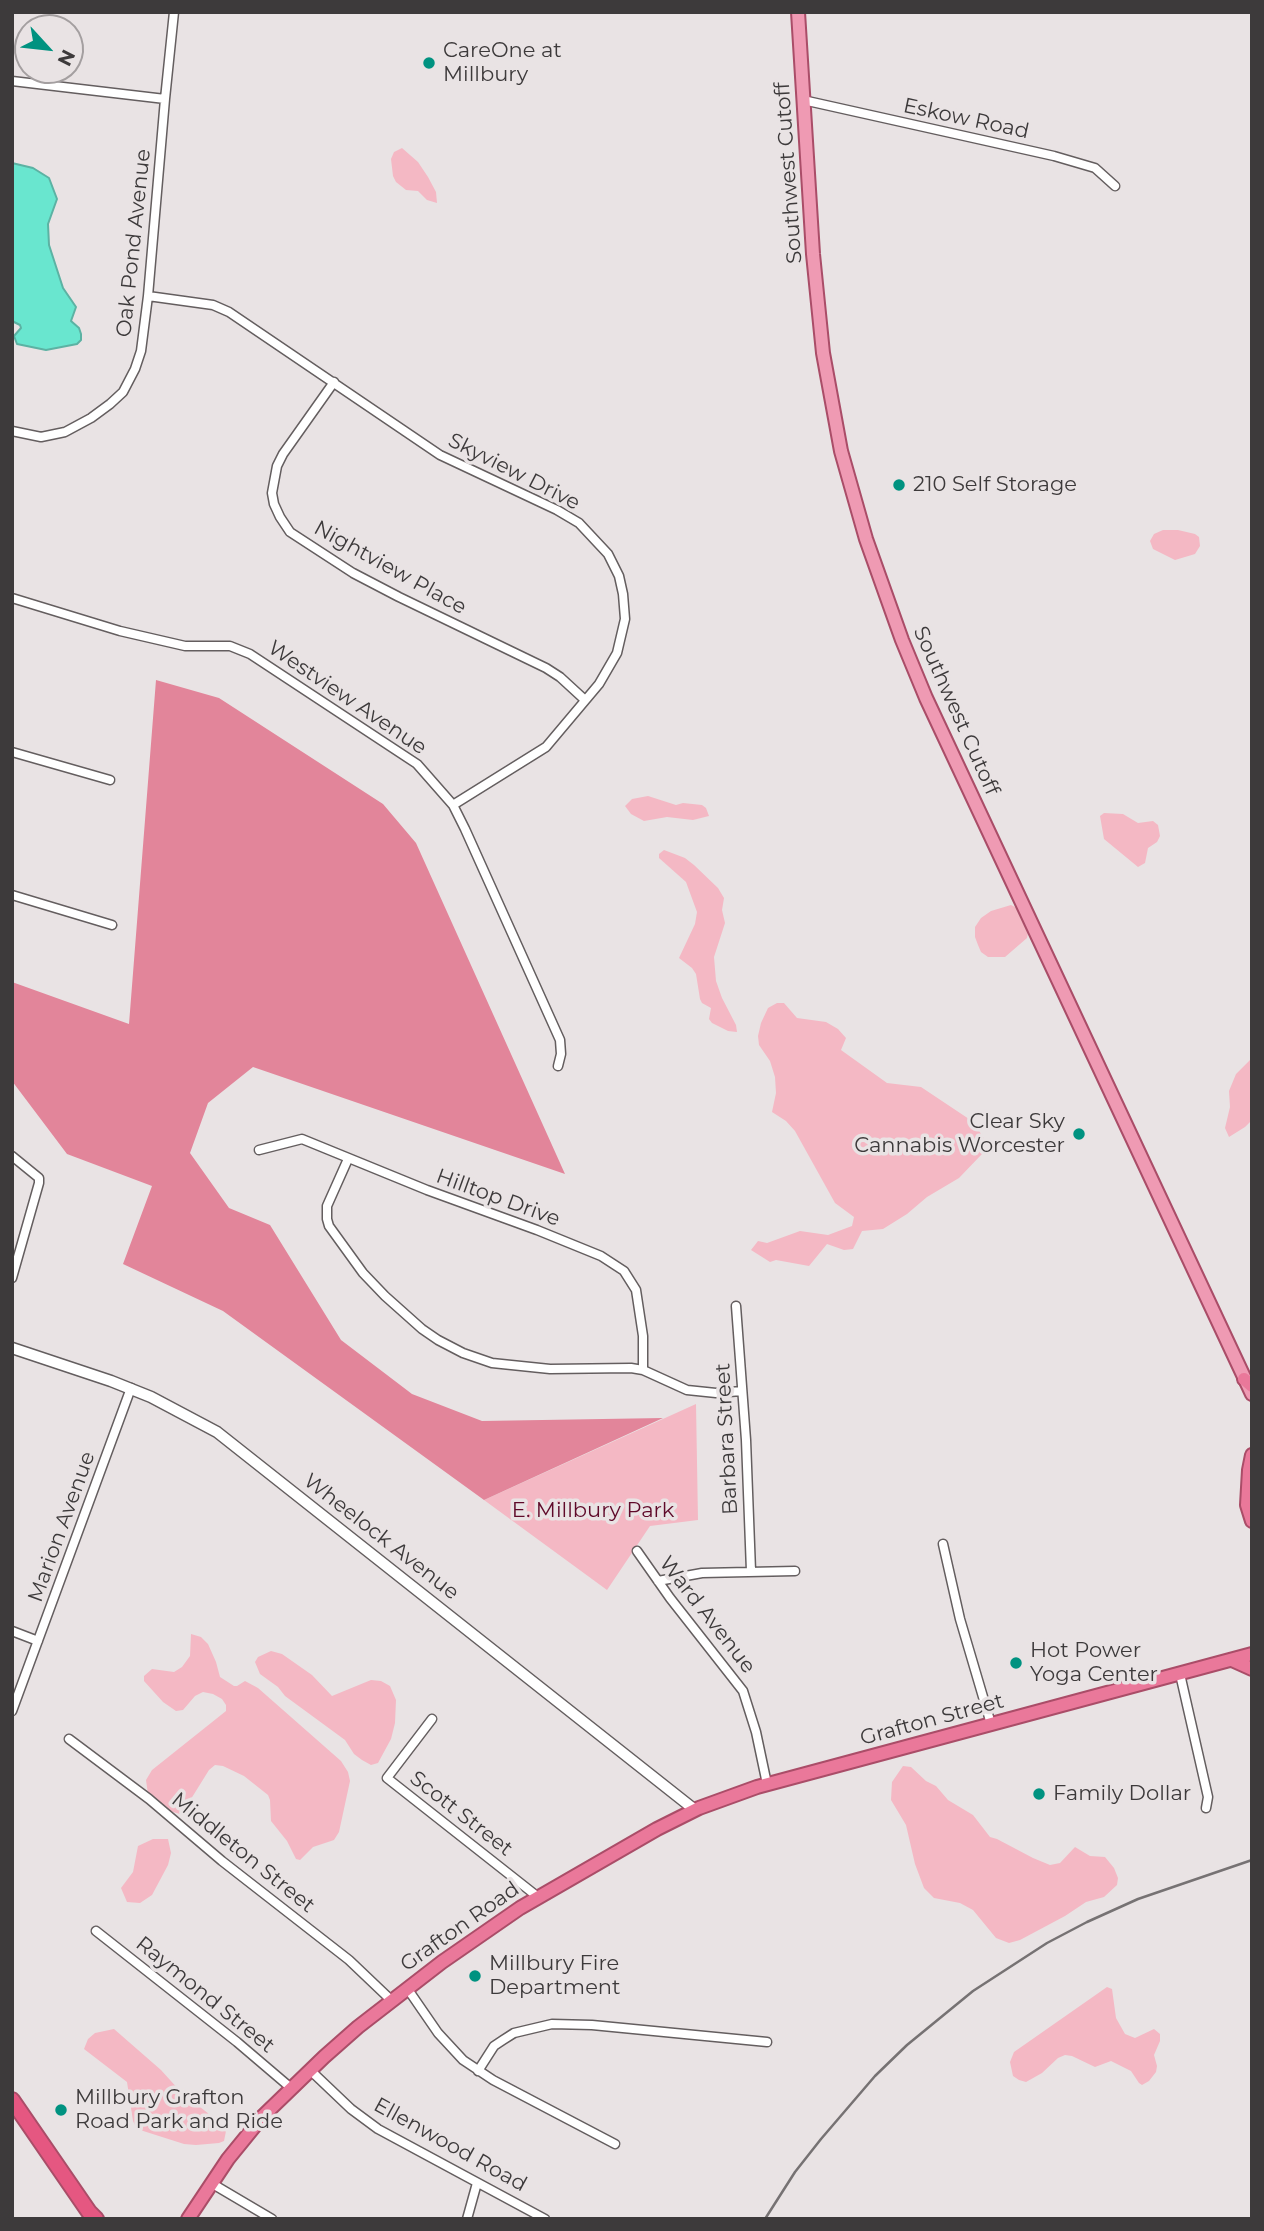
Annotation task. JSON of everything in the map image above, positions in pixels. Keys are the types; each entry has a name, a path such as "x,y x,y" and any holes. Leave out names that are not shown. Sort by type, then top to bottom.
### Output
{"highway":[{"path":"1252,1455 1247,1505 1252,1521"},
{"name":"Grafton Street","path":"825,1769 1252,1654"},
{"path":"1232,1660 1252,1669"},
{"name":"Grafton Road","path":"188,2219 241,2143 291,2088 407,1987 494,1925 538,1897 695,1810 732,1795 825,1769"},
{"path":"12,2100 96,2219"},
{"path":"12,2116 87,2219"}],"main road":[{"name":"Southwest Cutoff","path":"798,12 816,298 824,365 846,469 866,539 884,593 926,698 1252,1394"},
{"name":"Southwest Cutoff","path":"1248,1382 1252,1402"}],"street":[{"name":"Oak Pond Avenue","path":"12,431 41,437 65,432 91,418 123,392 138,362 148,296 174,12"},
{"path":"12,81 165,99"},
{"name":"Eskow Road","path":"803,100 1096,167 1115,186"},
{"name":"Skyview Drive","path":"148,296 213,304 229,312 440,454 579,523 608,554 624,594 625,619 617,653 599,684 546,747 453,804"},
{"name":"Nightview Place","path":"334,382 277,466 272,493 274,504 290,531 353,573 546,668 585,700"},
{"name":"Westview Avenue","path":"12,598 120,631 185,646 230,646 250,654 417,764 453,804 560,1040 558,1066"},
{"path":"12,752 110,780"},
{"path":"12,895 112,925"},
{"name":"Hilltop Drive","path":"259,1150 302,1139 601,1256 624,1271 633,1283 643,1336 643,1370"},
{"path":"12,1156 39,1178 12,1278"},
{"path":"348,1159 327,1206 329,1226 385,1297 422,1329 463,1353 492,1363 538,1369 631,1368 643,1370 687,1390 716,1394 742,1391"},
{"name":"Barbara Street","path":"736,1306 746,1440 751,1571"},
{"name":"Wheelock Avenue","path":"12,1348 131,1388 189,1415 236,1446 695,1810"},
{"name":"Marion Avenue","path":"12,1711 131,1388"},
{"path":"943,1544 960,1619 991,1724"},
{"name":"Ward Avenue","path":"637,1551 675,1606 743,1691 754,1723 767,1784"},
{"path":"658,1581 702,1573 795,1571"},
{"path":"12,1631 38,1641"},
{"path":"1180,1674 1208,1797 1206,1808"},
{"name":"Scott Street","path":"432,1719 387,1778 538,1897"},
{"name":"Middleton Street","path":"69,1739 136,1789 222,1861 349,1960 391,2000"},
{"name":"Raymond Street","path":"96,1931 291,2088"},
{"path":"407,1987 438,2033 463,2060 478,2071 615,2144"},
{"path":"478,2071 487,2056 503,2040 526,2029 552,2024 592,2025 766,2042"},
{"name":"Ellenwood Road","path":"310,2070 351,2109 378,2129 545,2219"},
{"path":"211,2183 272,2219"},
{"path":"467,2219 477,2183"}],"green space":[{"path":"402,148 418,162 428,177 436,192 437,203 427,200 418,191 406,190 396,182 391,159 394,152"},
{"path":"1163,530 1195,534 1199,537 1200,546 1195,554 1175,560 1153,549 1150,541 1154,534"},
{"path":"648,796 676,805 702,805 709,816 693,820 667,817 644,821 631,814 625,806 632,799"},
{"path":"1104,813 1123,814 1138,823 1153,821 1158,825 1160,836 1157,842 1148,848 1145,863 1138,867 1104,839 1100,816"},
{"path":"664,850 685,858 694,865 718,888 724,898 722,910 725,923 714,957 716,981 737,1032 728,1031 712,1023 709,1019 711,1008 700,999 696,974 679,958 695,924 697,912 686,882 659,858 659,854"},
{"path":"1011,905 1015,907 1028,933 1027,938 1005,957 988,957 981,952 975,937 975,927 981,918 991,911"},
{"path":"784,1003 797,1018 826,1022 838,1029 846,1038 841,1050 887,1083 921,1087 972,1121 984,1138 982,1154 959,1178 883,1229 862,1231 853,1249 844,1250 827,1244 809,1266 776,1260 770,1262 751,1250 758,1241 767,1243 800,1231 828,1235 852,1226 854,1217 835,1203 795,1131 772,1112 776,1093 775,1077 770,1061 759,1045 758,1036 768,1008"},
{"path":"1250,1060 1252,1120 1229,1137 1225,1128 1230,1107 1229,1091 1236,1074"},
{"name":"E. Millbury Park","path":"696,1404 698,1520 650,1526 607,1590 484,1500"},
{"path":"191,1634 201,1637 208,1644 220,1677 234,1686 245,1681 258,1688 341,1761 348,1772 350,1781 339,1832 334,1840 313,1847 300,1860 296,1859 287,1841 271,1821 268,1795 244,1776 223,1766 215,1765 209,1770 180,1814 166,1810 148,1794 146,1780 152,1770 226,1711 222,1699 203,1692 195,1696 183,1710 176,1711 163,1702 144,1681 144,1676 152,1669 174,1672 182,1667 190,1656"},
{"path":"271,1651 282,1654 312,1675 332,1696 371,1680 390,1686 396,1700 395,1723 391,1739 378,1763 371,1765 354,1754 345,1740 260,1674 255,1662 258,1657"},
{"path":"903,1766 911,1767 936,1786 948,1800 973,1815 990,1837 1050,1865 1060,1863 1075,1847 1090,1856 1105,1857 1114,1868 1118,1878 1117,1885 1104,1897 1086,1902 1020,1940 1009,1943 996,1938 973,1910 960,1903 934,1898 924,1888 906,1825 891,1800 892,1782"},
{"path":"153,1839 168,1839 171,1853 168,1865 152,1895 140,1903 127,1902 121,1888 133,1872 138,1846"},
{"path":"1107,1987 1112,1989 1116,2018 1125,2034 1135,2038 1154,2029 1160,2034 1154,2055 1156,2072 1149,2081 1142,2085 1131,2071 1111,2061 1095,2067 1065,2055 1026,2082 1013,2076 1010,2062 1014,2052"},
{"path":"114,2029 161,2070 180,2091 224,2126 224,2141 184,2144 137,2129 133,2121 127,2082 84,2049 88,2039 95,2033"}],"shaded area":[{"path":"12,163 33,168 49,178 57,199 48,224 49,245 63,288 76,307 71,321 81,334 81,340 77,344 46,350 17,344 14,336 21,328 12,321"},
{"path":"156,680 219,698 383,804 416,843 565,1174 253,1067 208,1103 190,1153 229,1208 270,1225 341,1340 412,1394 482,1421 663,1418 484,1500 223,1311 123,1264 152,1186 67,1154 12,1081 12,982 129,1024"}],"railway":[{"path":"765,2219 795,2172 875,2076 907,2045 973,1991 1047,1943 1087,1922 1138,1899 1252,1860"}],"place":[{"name":"CareOne at Millbury","path":"429,63"},
{"name":"210 Self Storage","path":"899,485"},
{"name":"Clear Sky Cannabis Worcester","path":"1079,1134"},
{"name":"Hot Power Yoga Center","path":"1016,1663"},
{"name":"Family Dollar","path":"1039,1794"},
{"name":"Millbury Fire Department","path":"475,1976"},
{"name":"Millbury Grafton Road Park and Ride","path":"61,2110"}]}
